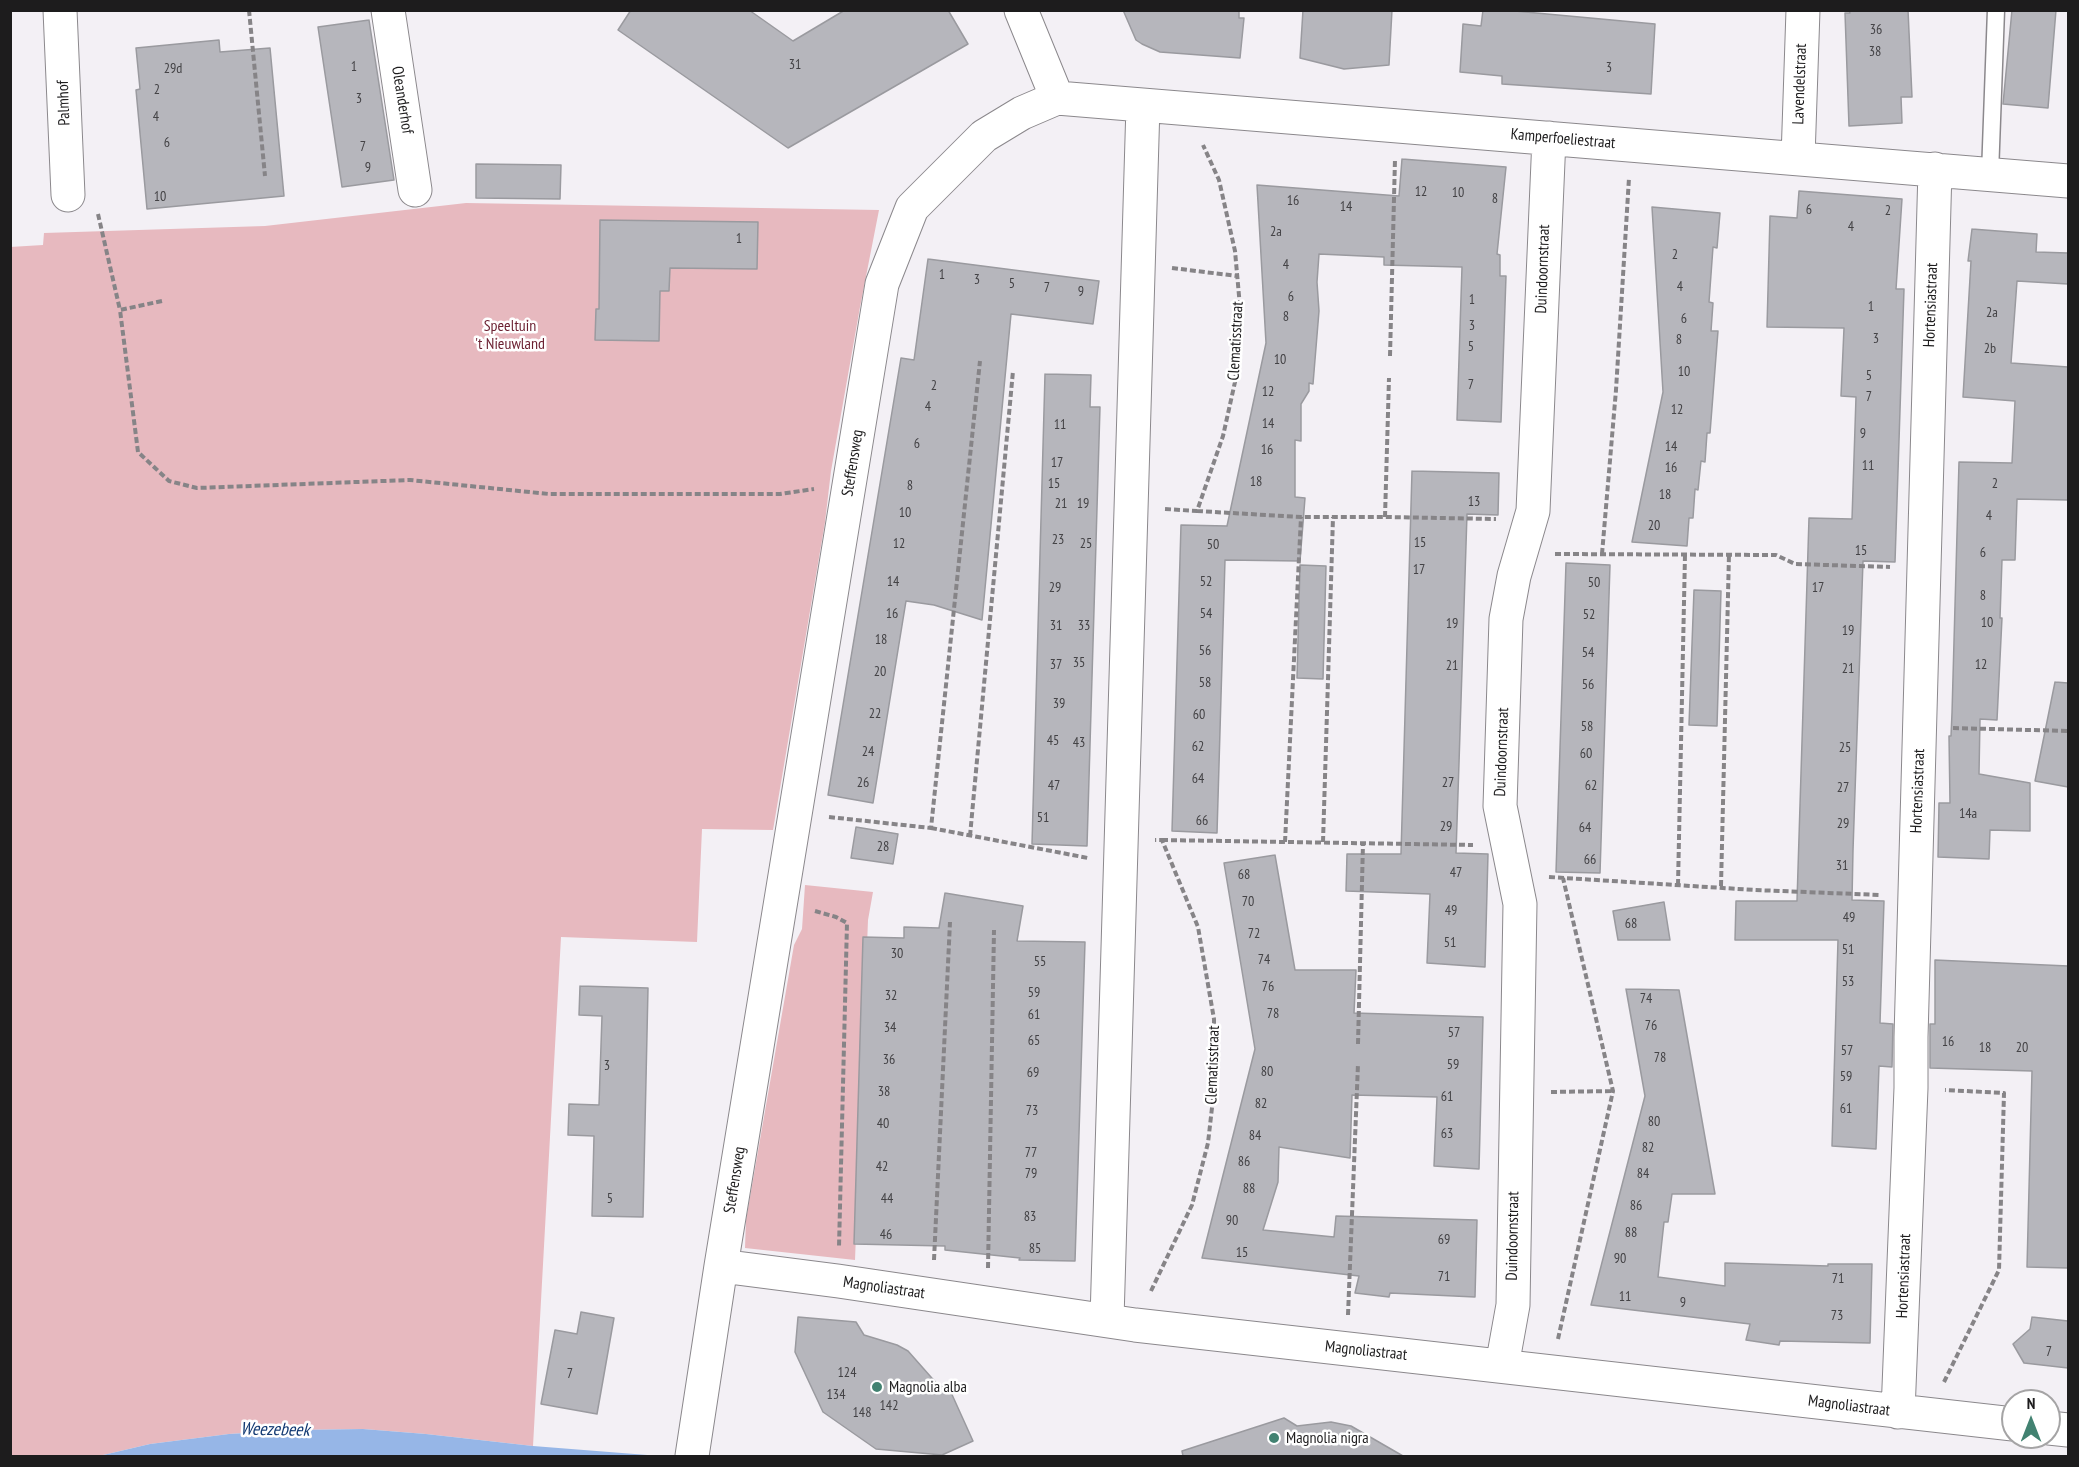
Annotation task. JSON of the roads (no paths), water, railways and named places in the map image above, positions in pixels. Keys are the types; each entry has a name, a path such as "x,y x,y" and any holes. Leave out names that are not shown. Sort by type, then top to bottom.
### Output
{"street":[{"name":"Palmhof","path":"60,10 68,195"},
{"name":"Oleanderhof","path":"388,10 416,189"},
{"path":"1021,10 1057,98"},
{"name":"Lavendelstraat","path":"1798,158 1803,10"},
{"name":"Kamperfoeliestraat","path":"1057,98 2068,180"},
{"name":"Steffensweg","path":"692,1454 882,284 912,208 984,136 1022,113 1057,98"},
{"path":"1121,1322 1121,852 1143,105"},
{"name":"Duindoornstraat","path":"1502,1366 1513,1305 1520,904 1500,806 1506,619 1514,576 1533,511 1549,138"},
{"name":"Hortensiastraat","path":"1913,1413 1911,1088 1914,896 1935,169"},
{"name":"Magnoliastraat","path":"721,1266 1121,1322 2001,1423"}],"lane":[{"path":"1990,174 1996,10"}],"water":[{"path":"363,1429 660,1456 99,1456 150,1444 229,1434"}],"place":[{"name":"Magnolia alba","path":"877,1387"},
{"name":"Magnolia nigra","path":"1274,1438"}],"park label":[{"name":"Speeltuin 't Nieuwland","path":"510,335"}],"water label":[{"name":"Weezebeek","path":"275,1430"}]}
